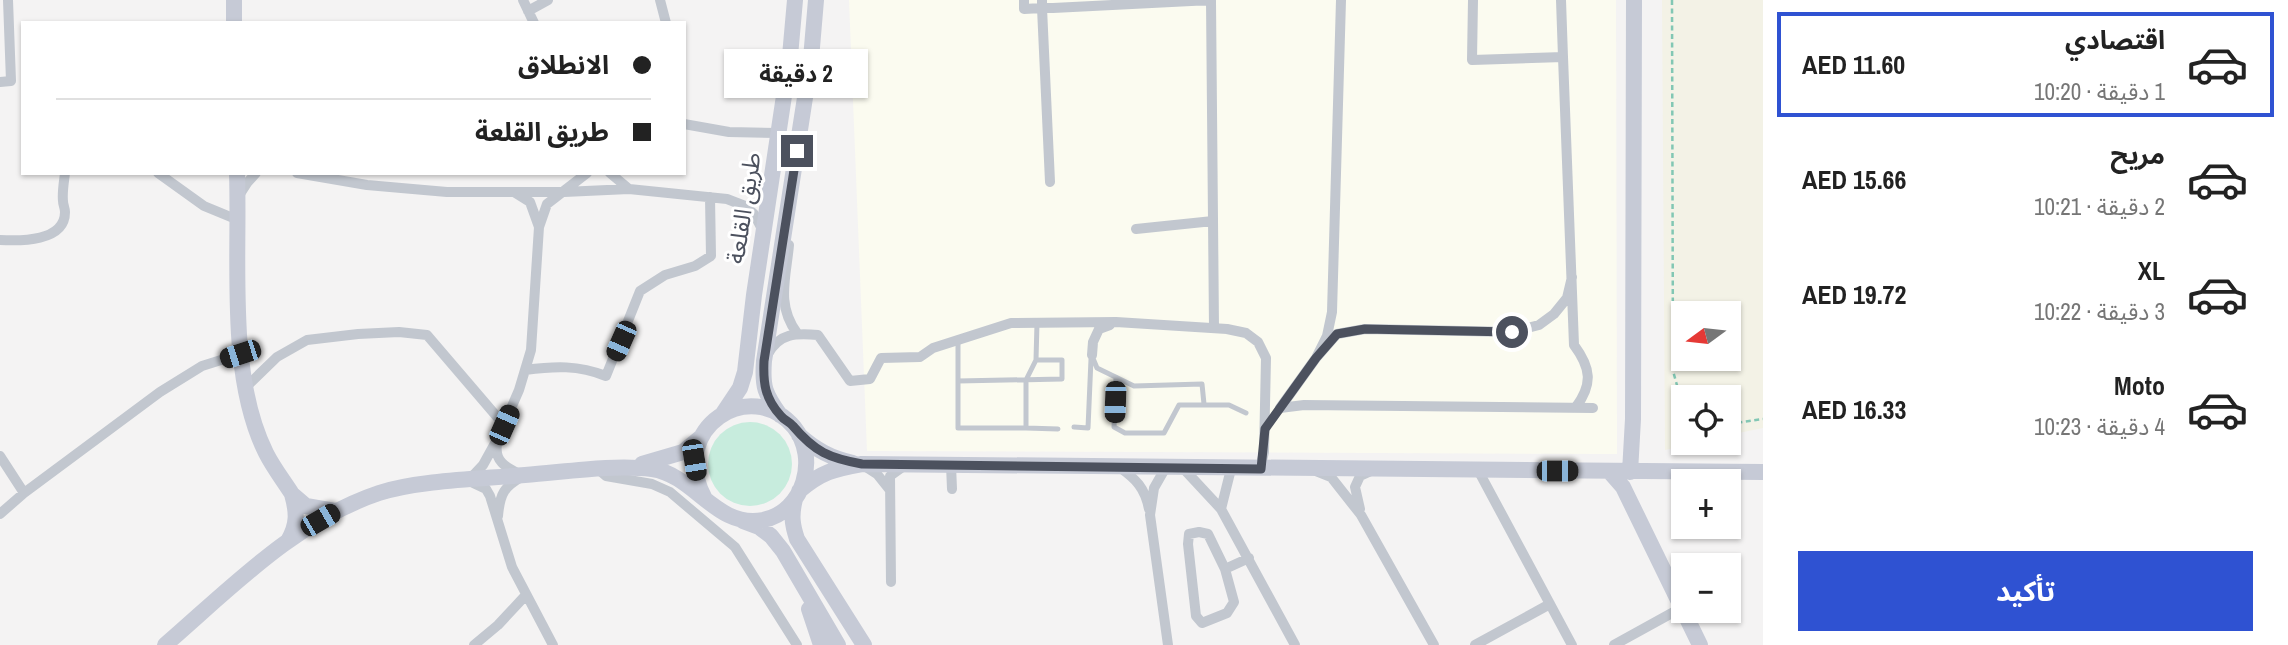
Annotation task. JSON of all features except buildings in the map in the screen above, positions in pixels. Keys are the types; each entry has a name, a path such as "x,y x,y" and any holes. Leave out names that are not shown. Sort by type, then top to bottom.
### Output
{"street":[{"path":"5,82 8,0"},
{"path":"234,0 234,21"},
{"path":"533,21 525,5 548,0"},
{"path":"660,0 665,21"},
{"name":"طريق القلعة","path":"721,416 732,403 745,372 790,56 794,0"},
{"name":"طريق القلعة","path":"780,415 766,396 763,382 764,361 811,59 816,0"},
{"path":"1024,0 1024,9 1042,4 1211,1 1214,328"},
{"path":"1316,358 1327,336 1332,313 1341,0"},
{"path":"1473,0 1472,60 1563,57"},
{"path":"1561,0 1574,345 1582,356 1588,374 1586,393 1576,407"},
{"path":"1628,497 1634,472 1633,0"},
{"path":"1042,4 1050,182"},
{"path":"686,124 729,132 778,133"},
{"path":"797,333 788,320 783,304 801,127"},
{"path":"0,240 18,241 43,237 63,222 65,175"},
{"path":"161,175 204,206 238,220"},
{"path":"237,175 240,354 254,424 266,454 292,494 297,510 296,528 287,542"},
{"path":"238,197 254,175"},
{"path":"309,175 367,185 447,191 564,192 629,189 727,199 745,206 754,214 763,231"},
{"path":"468,481 483,466 499,436 531,350 539,227 547,204 584,175"},
{"path":"612,175 629,189"},
{"path":"514,192 530,202 539,227"},
{"path":"525,370 562,366 586,368 606,376 640,291 665,275 695,266 711,256 710,197"},
{"path":"1136,229 1213,220"},
{"path":"1265,429 1316,358 1337,334 1365,329 1512,332 1539,326 1554,314 1567,298 1572,277"},
{"path":"764,361 780,338 797,333 818,335 850,381 870,379 881,358 920,357 933,348 1012,323 1116,322 1246,332 1258,342 1266,358 1265,429 1261,469"},
{"path":"1091,355 1099,329 1116,322"},
{"path":"245,388 277,357 307,340 372,333 427,335 504,425"},
{"path":"0,514 24,493 160,392 202,366 240,354"},
{"path":"1299,382 1305,398 1323,406"},
{"path":"1265,406 1271,410 1304,405 1593,408"},
{"path":"624,468 683,452 713,420 732,410 752,407 780,415 799,435 807,463 804,481 791,515 792,526 797,539 864,645"},
{"path":"799,435 816,450 836,460 862,464 1763,472"},
{"path":"499,436 496,449 498,459 523,476"},
{"path":"699,438 694,460 697,483 704,497"},
{"path":"0,456 24,493"},
{"path":"741,520 764,520 781,512 816,477 835,469 862,464 877,474 889,489"},
{"path":"891,582 890,476 909,465"},
{"path":"951,465 952,489"},
{"path":"1118,466 1143,488 1150,515 1168,645"},
{"path":"1174,467 1221,509 1295,645"},
{"path":"1150,515 1154,488 1174,467"},
{"path":"165,645 287,542 335,511 381,492 428,484 624,468 652,469 674,475 721,513 759,527 771,536 783,551 838,645"},
{"path":"1311,468 1331,477 1362,516 1434,645"},
{"path":"1221,509 1231,469"},
{"path":"1362,516 1355,487 1360,476 1376,469"},
{"path":"599,470 606,476 652,484 670,492 735,547 797,645"},
{"path":"1478,470 1572,645"},
{"path":"1609,471 1619,481 1628,497 1671,587"},
{"path":"497,522 503,492 507,486 523,476"},
{"path":"468,481 486,489 508,558 525,596 553,645"},
{"path":"292,494 306,506 335,511"},
{"path":"1189,534 1208,534 1225,569 1234,602 1227,612 1202,623 1196,616 1189,534"},
{"path":"1225,569 1249,558"},
{"path":"803,587 821,645"},
{"path":"474,645 498,625 525,596"},
{"path":"1475,645 1550,604"},
{"path":"1614,645 1671,614"},
{"path":"1689,623 1700,645"}],"lane":[{"path":"1026,428 1026,380 1036,360 1037,323"},
{"path":"958,340 958,428 1058,429"},
{"path":"1091,355 1097,368 1134,386 1202,384 1204,404"},
{"path":"1074,427 1088,428 1091,355"},
{"path":"958,381 1062,379 1062,360 1036,360"},
{"path":"1116,377 1114,427 1125,433 1164,433 1179,405 1229,405 1246,413"}],"path":[{"path":"1672,0 1673,371 1677,385"},
{"path":"1741,422 1763,419"}],"shaded area":[{"path":"849,0 1616,0 1617,454 867,451"}],"green space":[{"path":"750,422 766,425 780,434 789,448 792,464 789,480 780,494 766,503 750,506 734,503 720,494 711,480 708,464 711,448 720,434 734,425"}],"sand":[{"path":"1662,0 1763,0 1763,428 1741,433 1741,385 1671,385 1671,449 1665,450"}],"route":[{"path":"797,151 763,382 766,396 780,415 816,450 836,460 862,464 1261,469 1265,429 1316,358 1337,334 1365,329 1512,332"}]}
